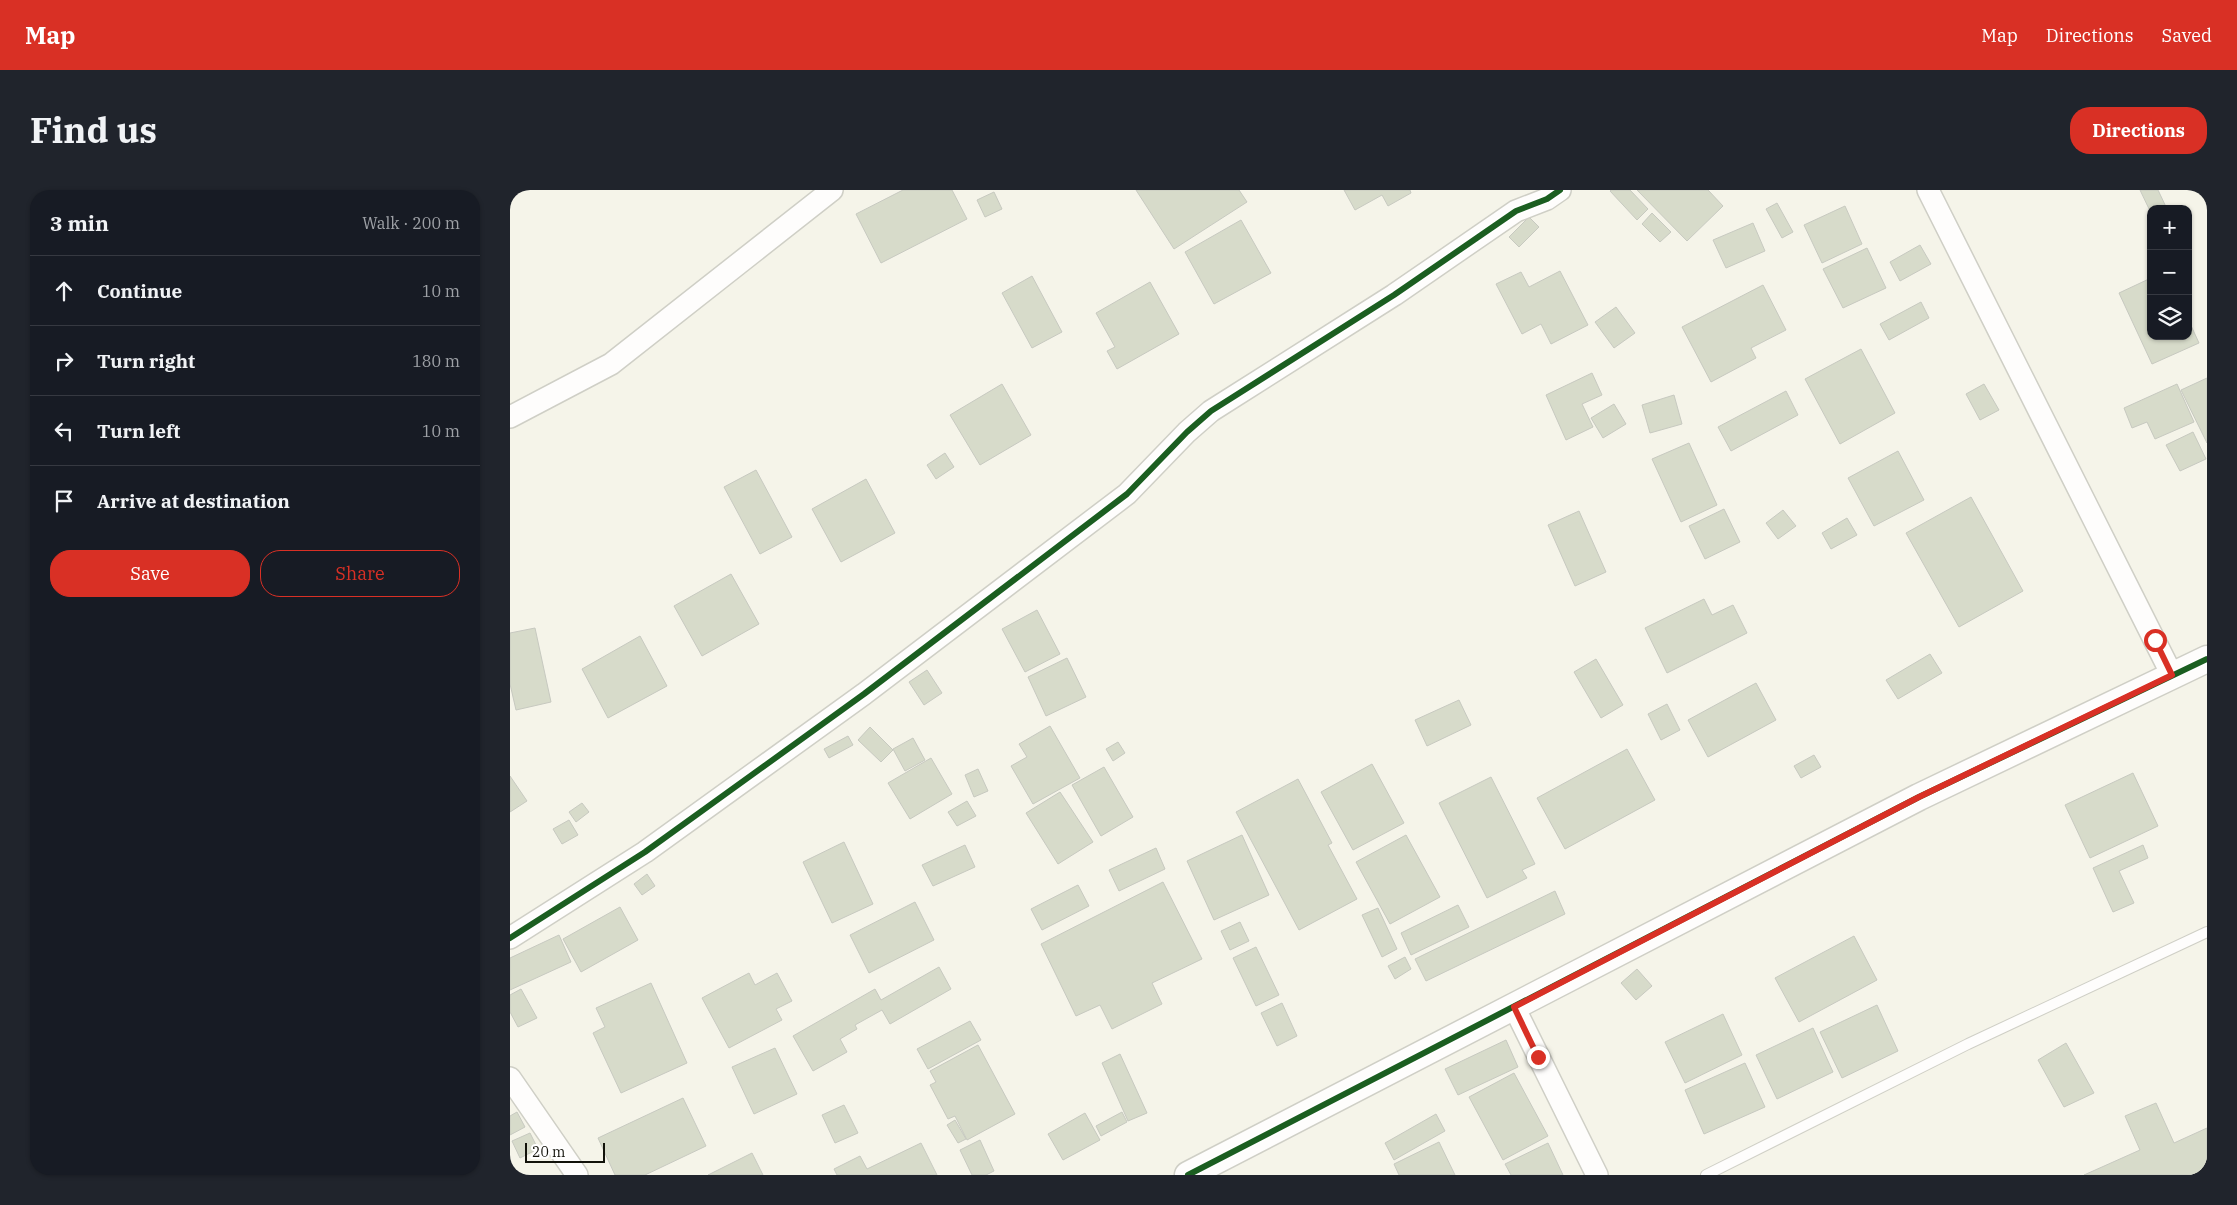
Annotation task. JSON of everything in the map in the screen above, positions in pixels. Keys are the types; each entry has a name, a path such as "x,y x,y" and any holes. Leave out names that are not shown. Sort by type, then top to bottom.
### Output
{"street":[{"path":"510,417 611,364 832,190"},
{"path":"510,938 644,852 872,688 1127,494 1187,432 1211,411 1394,295 1516,210 1547,199 1560,190"},
{"path":"1928,190 2172,675"},
{"path":"1188,1175 1919,797 2207,659"},
{"path":"1514,1007 1598,1174"},
{"path":"510,1078 577,1175"}],"lane":[{"path":"1706,1175 1968,1044 2207,932"}],"building":[{"path":"903,190 952,190 967,219 881,263 856,214"},
{"path":"1136,190 1239,190 1247,202 1174,249"},
{"path":"1344,190 1410,190 1411,193 1388,206 1382,195 1355,210"},
{"path":"1611,190 1630,190 1648,209 1637,220"},
{"path":"1637,190 1708,190 1723,206 1687,241"},
{"path":"2140,190 2158,190 2165,205 2147,205"},
{"path":"994,192 1002,209 985,217 977,200"},
{"path":"1777,203 1793,232 1782,238 1766,209"},
{"path":"1845,206 1862,244 1822,263 1804,225"},
{"path":"1652,213 1671,232 1660,242 1642,224"},
{"path":"1529,217 1539,227 1519,247 1509,237"},
{"path":"1241,220 1271,273 1214,304 1185,252"},
{"path":"1753,223 1765,251 1726,268 1713,240"},
{"path":"1920,245 1931,264 1900,281 1890,262"},
{"path":"1867,248 1886,288 1843,308 1823,269"},
{"path":"1560,271 1588,325 1551,344 1541,324 1522,334 1496,284 1521,272 1529,287"},
{"path":"1032,276 1062,332 1032,348 1002,293"},
{"path":"2147,280 2147,340 2192,340 2192,328 2199,343 2152,364 2119,293"},
{"path":"1150,282 1179,334 1117,369 1107,351 1115,347 1096,313"},
{"path":"1763,285 1786,330 1751,348 1756,358 1711,382 1682,327"},
{"path":"1921,302 1929,318 1889,340 1880,324"},
{"path":"1616,307 1635,333 1614,348 1595,322"},
{"path":"1861,349 1895,413 1840,444 1805,379"},
{"path":"1592,373 1602,395 1582,404 1593,427 1566,440 1546,395"},
{"path":"2207,378 2207,443 2181,390"},
{"path":"1002,384 1031,435 980,465 950,415"},
{"path":"1984,384 1999,410 1980,420 1966,394"},
{"path":"2177,384 2194,422 2155,439 2147,422 2132,428 2124,408"},
{"path":"1786,391 1798,415 1731,451 1718,427"},
{"path":"1674,395 1682,424 1650,433 1642,405"},
{"path":"1614,404 1626,424 1603,438 1591,418"},
{"path":"2193,432 2206,459 2180,471 2166,445"},
{"path":"1689,443 1717,505 1681,522 1652,459"},
{"path":"1898,451 1924,500 1874,526 1848,478"},
{"path":"945,453 954,467 936,479 927,465"},
{"path":"756,470 792,537 760,554 724,487"},
{"path":"866,479 895,533 841,562 812,509"},
{"path":"1971,497 2023,591 1959,627 1906,533"},
{"path":"1724,509 1740,542 1705,559 1689,526"},
{"path":"1783,510 1796,526 1778,539 1766,523"},
{"path":"1579,511 1606,572 1575,586 1548,525"},
{"path":"1847,518 1857,535 1831,549 1822,533"},
{"path":"731,574 759,624 702,656 674,606"},
{"path":"1704,599 1712,615 1733,605 1747,633 1667,673 1645,628"},
{"path":"1037,610 1060,654 1025,672 1002,629"},
{"path":"535,628 551,702 516,710 510,684 510,633"},
{"path":"640,636 667,686 608,718 582,669"},
{"path":"1930,654 1942,673 1898,699 1886,680"},
{"path":"1067,658 1086,697 1046,716 1028,677"},
{"path":"1596,659 1623,705 1601,718 1574,672"},
{"path":"927,670 942,693 924,705 909,682"},
{"path":"1756,683 1776,720 1708,757 1688,720"},
{"path":"1459,700 1471,725 1427,746 1415,720"},
{"path":"1667,704 1680,730 1661,740 1648,714"},
{"path":"1050,726 1080,778 1033,804 1011,766 1027,757 1019,744"},
{"path":"870,727 893,750 881,762 858,740"},
{"path":"848,736 853,745 829,758 824,749"},
{"path":"913,738 925,760 905,771 893,749"},
{"path":"1118,742 1125,753 1113,761 1106,749"},
{"path":"1627,749 1655,800 1565,849 1537,798"},
{"path":"1814,755 1821,767 1801,778 1794,766"},
{"path":"931,758 952,794 910,819 888,783"},
{"path":"1372,764 1404,823 1353,850 1321,792"},
{"path":"1104,767 1133,817 1101,836 1072,785"},
{"path":"978,769 988,791 974,797 965,775"},
{"path":"2133,773 2158,826 2090,858 2065,805"},
{"path":"510,776 527,801 510,812"},
{"path":"1491,777 1535,864 1522,870 1527,878 1487,898 1439,803"},
{"path":"1298,779 1332,843 1328,845 1357,899 1299,930 1236,812"},
{"path":"1060,792 1093,842 1058,864 1026,813"},
{"path":"967,801 976,816 957,826 948,812"},
{"path":"582,803 589,812 576,822 569,812"},
{"path":"569,820 578,835 562,844 553,829"},
{"path":"1242,835 1269,895 1214,920 1187,861"},
{"path":"1406,835 1440,897 1390,924 1356,862"},
{"path":"844,842 873,904 832,923 803,862"},
{"path":"965,845 975,867 933,886 922,865"},
{"path":"2143,845 2148,858 2119,871 2134,903 2113,912 2093,868"},
{"path":"1156,848 1165,869 1119,891 1109,870"},
{"path":"647,874 655,886 642,895 634,884"},
{"path":"1163,882 1202,959 1152,983 1162,1004 1112,1029 1100,1005 1076,1016 1041,944"},
{"path":"1078,885 1089,906 1042,930 1031,909"},
{"path":"1555,891 1565,914 1426,981 1415,959"},
{"path":"915,902 934,940 869,973 850,935"},
{"path":"1458,905 1469,927 1411,955 1401,933"},
{"path":"620,907 638,940 581,972 563,939"},
{"path":"1378,908 1397,949 1382,957 1362,915"},
{"path":"1240,922 1249,941 1230,950 1221,931"},
{"path":"559,935 571,962 510,990 510,958"},
{"path":"1854,936 1877,980 1799,1022 1775,978"},
{"path":"1256,947 1279,995 1256,1006 1233,958"},
{"path":"1405,957 1411,969 1395,979 1388,966"},
{"path":"939,967 951,989 890,1024 882,1010 855,1025 857,1029 840,1039 847,1052 813,1071 793,1036 875,989 881,1000"},
{"path":"1637,969 1652,986 1636,1000 1621,983"},
{"path":"749,973 755,985 777,973 792,1001 776,1009 782,1020 729,1048 702,998"},
{"path":"651,983 687,1063 621,1093 593,1033 605,1027 596,1008"},
{"path":"521,989 537,1018 518,1027 510,1012 510,995"},
{"path":"1282,1003 1297,1036 1277,1046 1261,1013"},
{"path":"1877,1005 1898,1051 1842,1078 1820,1032"},
{"path":"1723,1014 1742,1055 1685,1083 1665,1042"},
{"path":"970,1021 981,1040 928,1069 917,1049"},
{"path":"1813,1028 1833,1072 1777,1099 1756,1055"},
{"path":"1506,1040 1518,1067 1458,1095 1445,1069"},
{"path":"2066,1043 2094,1093 2064,1107 2038,1060"},
{"path":"978,1045 1015,1114 967,1140 955,1116 948,1119 930,1085 936,1082 930,1071"},
{"path":"775,1048 797,1094 754,1114 732,1067"},
{"path":"1120,1054 1147,1113 1128,1121 1102,1063"},
{"path":"1745,1063 1765,1107 1704,1134 1685,1090"},
{"path":"1514,1073 1548,1136 1503,1160 1469,1097"},
{"path":"683,1098 706,1146 645,1175 615,1175 598,1138"},
{"path":"2156,1103 2174,1143 2207,1128 2207,1175 2084,1175 2140,1150 2125,1116"},
{"path":"844,1105 858,1133 835,1143 822,1115"},
{"path":"517,1112 525,1127 510,1135 510,1116"},
{"path":"1122,1112 1127,1122 1101,1136 1096,1126"},
{"path":"1085,1113 1100,1140 1063,1160 1048,1134"},
{"path":"1436,1114 1445,1131 1394,1160 1385,1143"},
{"path":"955,1120 966,1139 958,1143 947,1125"},
{"path":"530,1133 538,1149 520,1158 512,1141"},
{"path":"980,1140 994,1171 986,1175 972,1175 960,1150"},
{"path":"1439,1142 1455,1175 1399,1175 1394,1164"},
{"path":"921,1143 937,1175 837,1175 834,1169 860,1156 867,1169"},
{"path":"1548,1143 1563,1175 1511,1175 1505,1164"},
{"path":"752,1153 763,1175 708,1175"}],"cycle path":[{"path":"510,938 645,852 864,694 1127,494 1187,432 1211,411 1394,295 1516,211 1547,199 1560,190"},
{"path":"1188,1175 1919,797 2207,659"}],"route":[{"path":"1538,1057 1514,1007 1919,797 2172,675 2155,640"}]}
